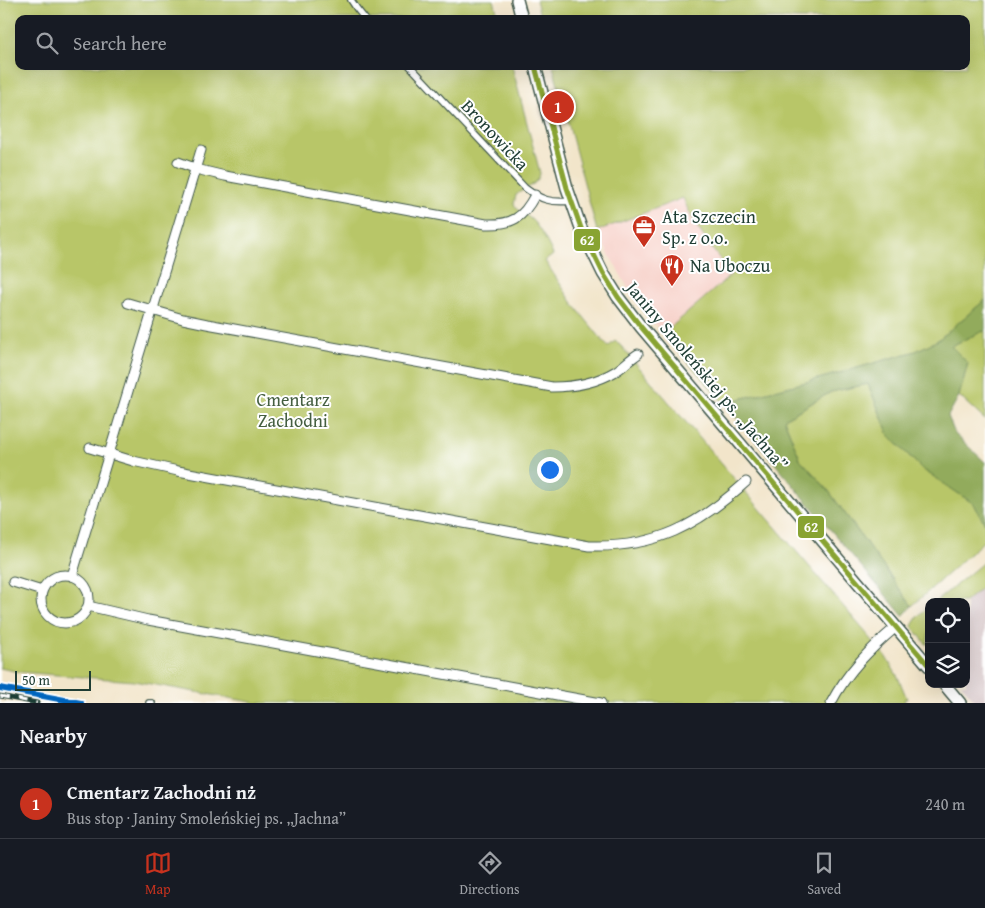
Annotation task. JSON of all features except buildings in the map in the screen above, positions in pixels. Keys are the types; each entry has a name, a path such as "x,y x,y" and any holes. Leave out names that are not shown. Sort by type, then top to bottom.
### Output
{"street":[{"path":"517,0 521,15"},
{"name":"Janiny Smoleńskiej ps. „Jachna”","path":"536,70 571,201 581,228 610,285 629,312 925,661"},
{"path":"72,576 201,150"},
{"path":"178,162 196,169 225,176 486,224 502,223 517,218 525,211 534,195"},
{"path":"128,303 207,324 552,387 575,386 598,380 615,371 638,354"},
{"path":"90,448 178,471 589,546 626,545 643,542 670,533 691,524 711,511 746,482"},
{"path":"62,575 72,576 79,579 86,586 89,596 88,606 77,620 67,623 56,621 50,618 43,609 41,602 42,591 53,578 62,575"},
{"path":"13,582 42,591"},
{"path":"88,606 149,620 601,703"},
{"path":"831,703 841,685 858,663 896,627"},
{"path":"947,688 960,703"}],"lane":[{"path":"351,0 361,15"},
{"name":"Bronowicka","path":"414,70 519,182 534,195 551,202 571,201"}],"shaded area":[{"path":"683,198 688,211 709,245 733,274 663,334 633,297 597,231"},
{"path":"985,585 985,703 977,703 964,688 970,688 970,598"}],"green space":[{"name":"Cmentarz Zachodni","path":"0,0 494,0 498,15 15,15 15,70 513,70 540,173 537,181 516,195 514,204 535,223 547,242 553,255 545,261 574,305 608,347 615,341 621,346 884,654 898,677 907,699 904,699 905,703 257,703 134,681 19,672 0,668"},
{"path":"536,0 985,0 985,300 938,340 916,351 724,403 663,334 732,274 704,238 683,198 597,231 554,70 970,70 970,15 540,15"},
{"path":"985,300 985,331 951,346 968,363 959,396 948,416 955,434 985,462 985,524 974,504 922,469 889,435 868,384 831,392 784,419 800,459 828,490 912,606 903,616 724,403 916,351 938,340"},
{"path":"985,331 985,420 959,396 968,363 951,346"},
{"path":"868,384 889,435 922,469 974,504 985,524 985,540 912,606 828,490 800,459 784,419 831,392"},
{"path":"985,561 985,585 970,598 940,598"},
{"path":"925,610 925,642 912,626 917,617"}],"railway":[{"path":"0,696 37,703"}],"transit line":[{"name":"62","path":"536,70 567,188 581,228 603,273 618,297 641,327 925,661"},
{"path":"0,688 81,703"}],"place":[{"name":"Cmentarz Zachodni nż","path":"558,107"},
{"name":"Ata Szczecin Sp. z o.o.","path":"644,248"},
{"name":"Na Uboczu","path":"672,287"}]}
